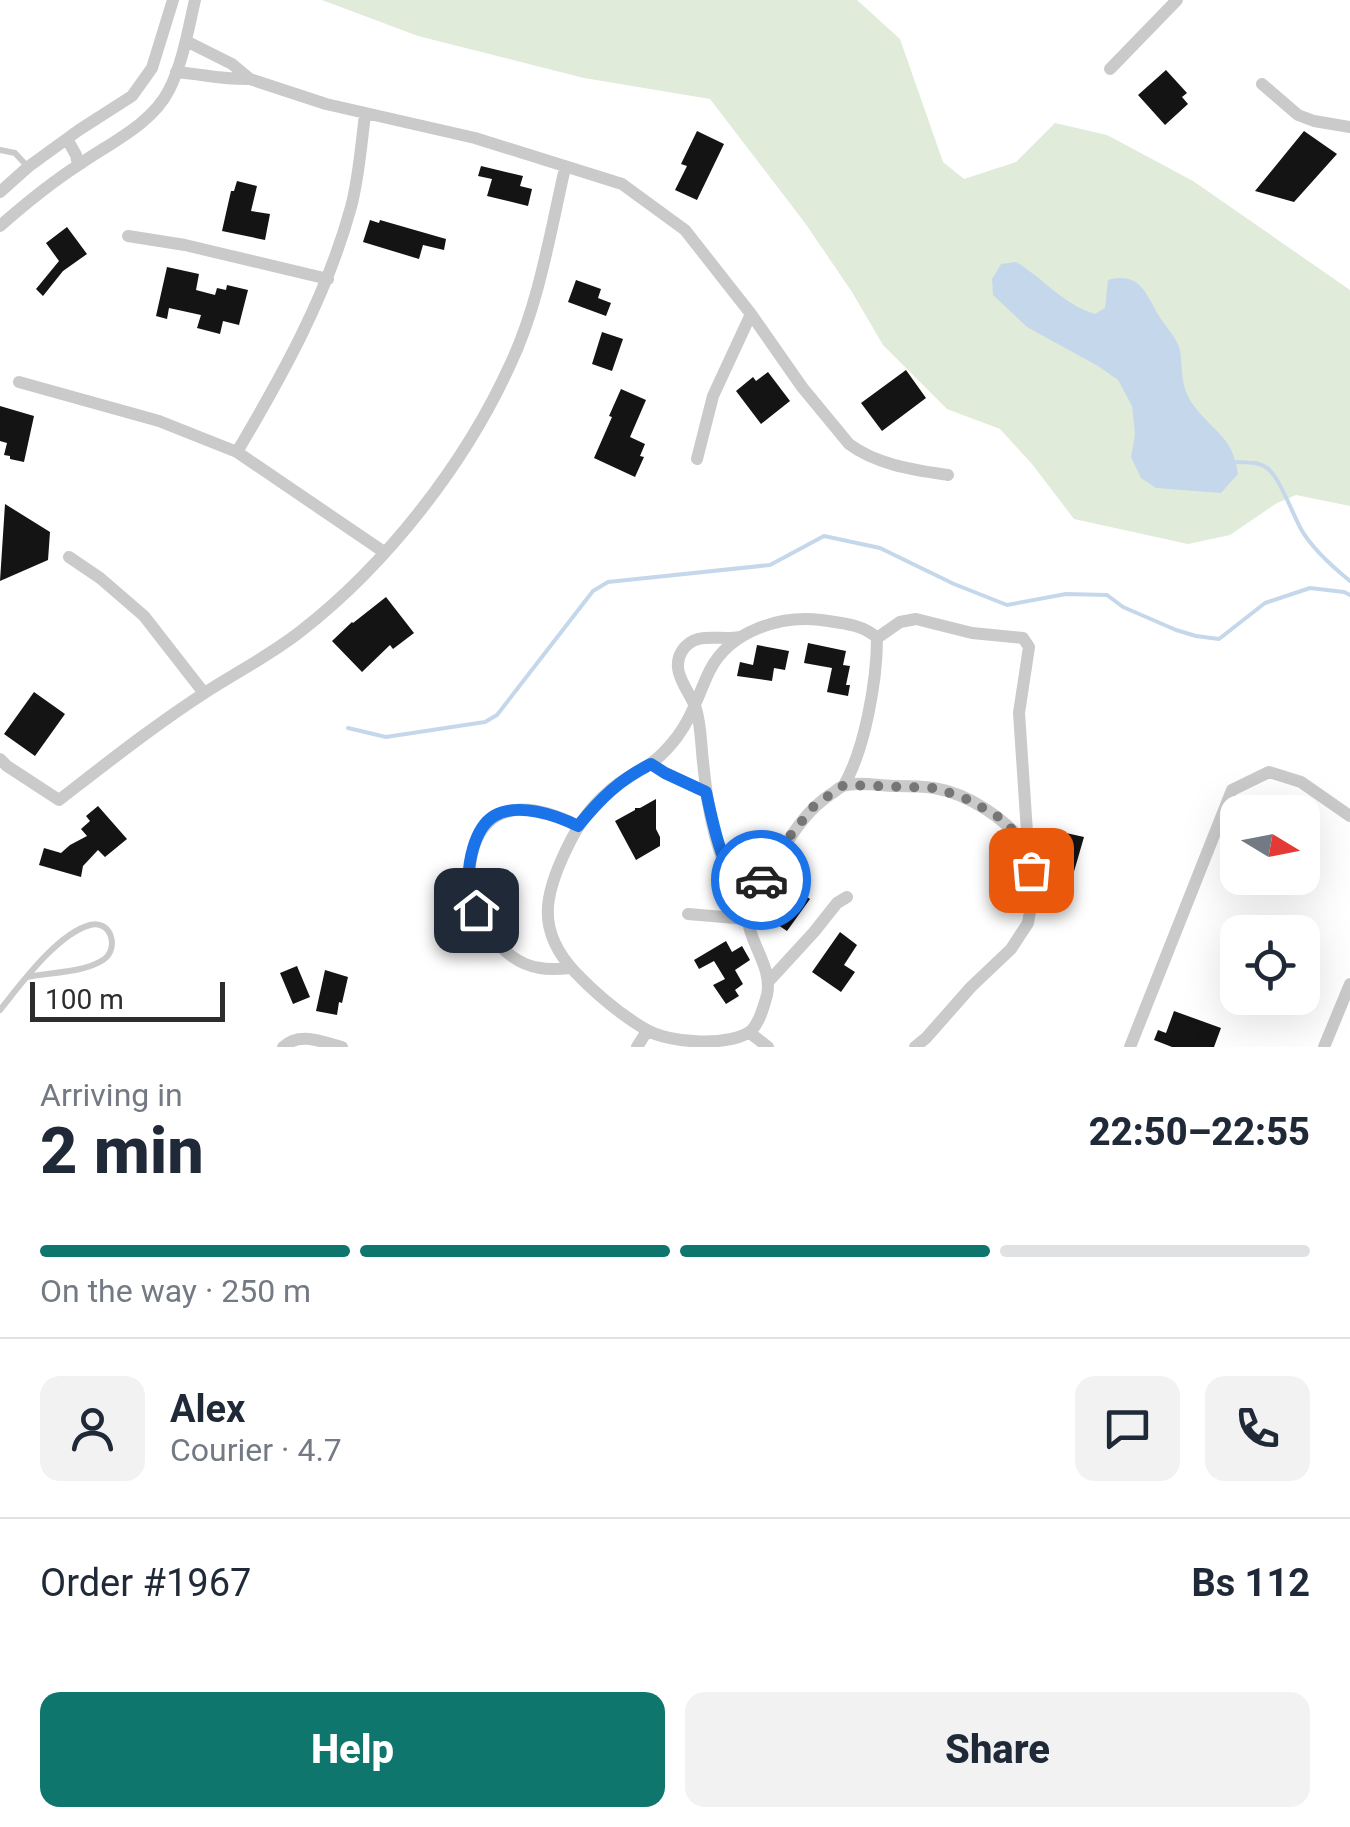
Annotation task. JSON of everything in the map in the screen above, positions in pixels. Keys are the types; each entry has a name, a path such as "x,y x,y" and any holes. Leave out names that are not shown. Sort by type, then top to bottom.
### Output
{"street":[{"path":"0,192 66,139 132,96 152,68 173,0"},
{"path":"0,226 54,182 146,118 162,101 186,41 194,0"},
{"path":"1110,69 1177,0"},
{"path":"186,41 232,64 250,79"},
{"path":"176,72 226,80 250,79 365,115 474,138 622,184 684,230 849,444 885,462 948,476"},
{"path":"1262,84 1298,115 1314,122 1350,127"},
{"path":"236,452 293,354 328,278 352,204 365,115"},
{"path":"66,139 78,165"},
{"path":"33,164 54,182"},
{"path":"0,759 59,800 150,730 300,632 384,552 440,485 511,363 534,300 565,168"},
{"path":"128,236 328,278"},
{"path":"697,459 713,396 751,314"},
{"path":"19,382 158,421 236,452 384,552"},
{"path":"69,557 144,616 204,693"},
{"path":"748,900 730,875 716,839 696,708 682,682 680,652 704,637 741,636 772,624 809,619 868,629 877,638 874,684 850,774 844,785 814,806 748,900 747,918 770,981"},
{"path":"877,638 900,622 916,620 1023,638 1029,647 1019,713 1034,888 1028,923 1010,949 915,1047"},
{"path":"741,636 712,665 696,708 677,736 651,764 626,776 604,795 578,826 548,894 548,922 554,944 593,990 647,1030 690,1043 715,1044 750,1032 758,1022 770,981 837,902 847,898"},
{"path":"651,764 706,792"},
{"path":"1130,1047 1232,790 1270,772 1301,782 1350,816"},
{"path":"844,785 936,788 997,816 1028,847"},
{"path":"572,968 538,968 501,950 476,910 469,890 470,860 478,836 492,816 510,810 536,812 578,826"},
{"path":"688,914 747,918"},
{"path":"1324,1047 1350,984"},
{"path":"637,1047 647,1030"},
{"path":"750,1032 768,1047"},
{"path":"283,1047 291,1040 310,1038 342,1047"}],"lane":[{"path":"0,150 33,164"},
{"path":"0,1010 36,965 64,940 93,924 101,925 112,936 110,955 100,962 27,977"}],"green space":[{"path":"322,0 857,0 900,39 943,162 964,179 1016,162 1055,123 1107,135 1193,181 1350,290 1350,506 1296,495 1277,503 1230,535 1188,544 1074,519 1000,429 947,409 883,345 805,223 710,99 584,78 418,36"}],"water":[{"path":"1016,262 1073,304 1095,314 1105,308 1108,280 1128,279 1141,286 1179,346 1188,396 1232,451 1238,474 1221,493 1156,488 1141,478 1131,457 1135,434 1132,406 1118,380 1027,327 993,295 992,279 1001,264"}],"building":[{"path":"1166,70 1187,93 1182,97 1188,104 1165,125 1138,95"},
{"path":"697,131 724,144 697,200 675,190 687,166 681,164"},
{"path":"1304,131 1337,154 1294,202 1255,191"},
{"path":"481,166 523,176 520,186 532,189 528,206 487,196 492,179 478,176"},
{"path":"237,181 257,186 251,211 270,214 265,240 222,231"},
{"path":"370,220 446,239 444,250 423,245 419,259 363,242"},
{"path":"67,227 87,254 63,271 43,296 36,289 59,261 46,243"},
{"path":"167,267 199,274 196,290 215,295 217,288 226,290 227,285 248,290 239,325 223,321 220,334 197,328 201,315 169,308 167,319 156,316"},
{"path":"576,280 601,289 598,298 611,303 606,316 568,302"},
{"path":"602,332 623,339 612,371 592,364"},
{"path":"906,370 926,398 882,431 861,403"},
{"path":"768,372 790,401 761,424 736,391 753,377 756,381"},
{"path":"621,389 646,400 630,437 645,444 635,477 594,458"},
{"path":"0,406 34,416 24,462 4,455 7,443 0,441"},
{"path":"5,504 50,532 48,560 0,581"},
{"path":"386,597 414,633 393,649 390,645 362,672 332,641"},
{"path":"808,643 846,651 843,665 850,666 848,696 827,692 832,668 804,663"},
{"path":"757,645 789,651 785,670 774,668 772,681 737,676 740,662 753,665"},
{"path":"34,692 65,714 35,756 4,734"},
{"path":"656,799 660,846 636,860 615,821"},
{"path":"98,806 127,839 105,857 98,850 83,866 81,877 39,865 44,848 61,853 87,836 81,829 90,821 86,816"},
{"path":"1057,831 1084,837 1061,902 1048,898 1056,871 1048,869"},
{"path":"790,884 810,899 787,931 778,925 787,914 775,904"},
{"path":"840,932 857,945 844,965 855,972 841,992 812,972"},
{"path":"726,941 732,952 742,946 750,960 735,970 743,984 735,990 739,996 726,1004 713,985 725,979 714,961 699,969 694,960"},
{"path":"297,966 310,997 293,1004 280,973"},
{"path":"325,970 348,977 337,1015 316,1011"},
{"path":"1174,1011 1221,1028 1214,1047 1172,1047 1154,1040 1158,1030 1166,1033"}],"waterway":[{"path":"1237,462 1260,464 1272,472 1305,536 1350,581"},
{"path":"348,728 386,737 485,722 497,715 593,591 608,582 770,565 824,536 880,548 1007,605 1066,594 1107,595 1123,607 1176,630 1219,639 1265,603 1310,588 1350,595"}],"way so far":[{"path":"761,880 814,806 844,785 936,788 969,800 1015,832 1028,847 1031,870"}],"route":[{"path":"476,910 469,890 470,860 478,836 492,816 510,810 536,812 578,826 626,776 651,764 706,792 716,839 730,875 748,900 761,880"}]}
